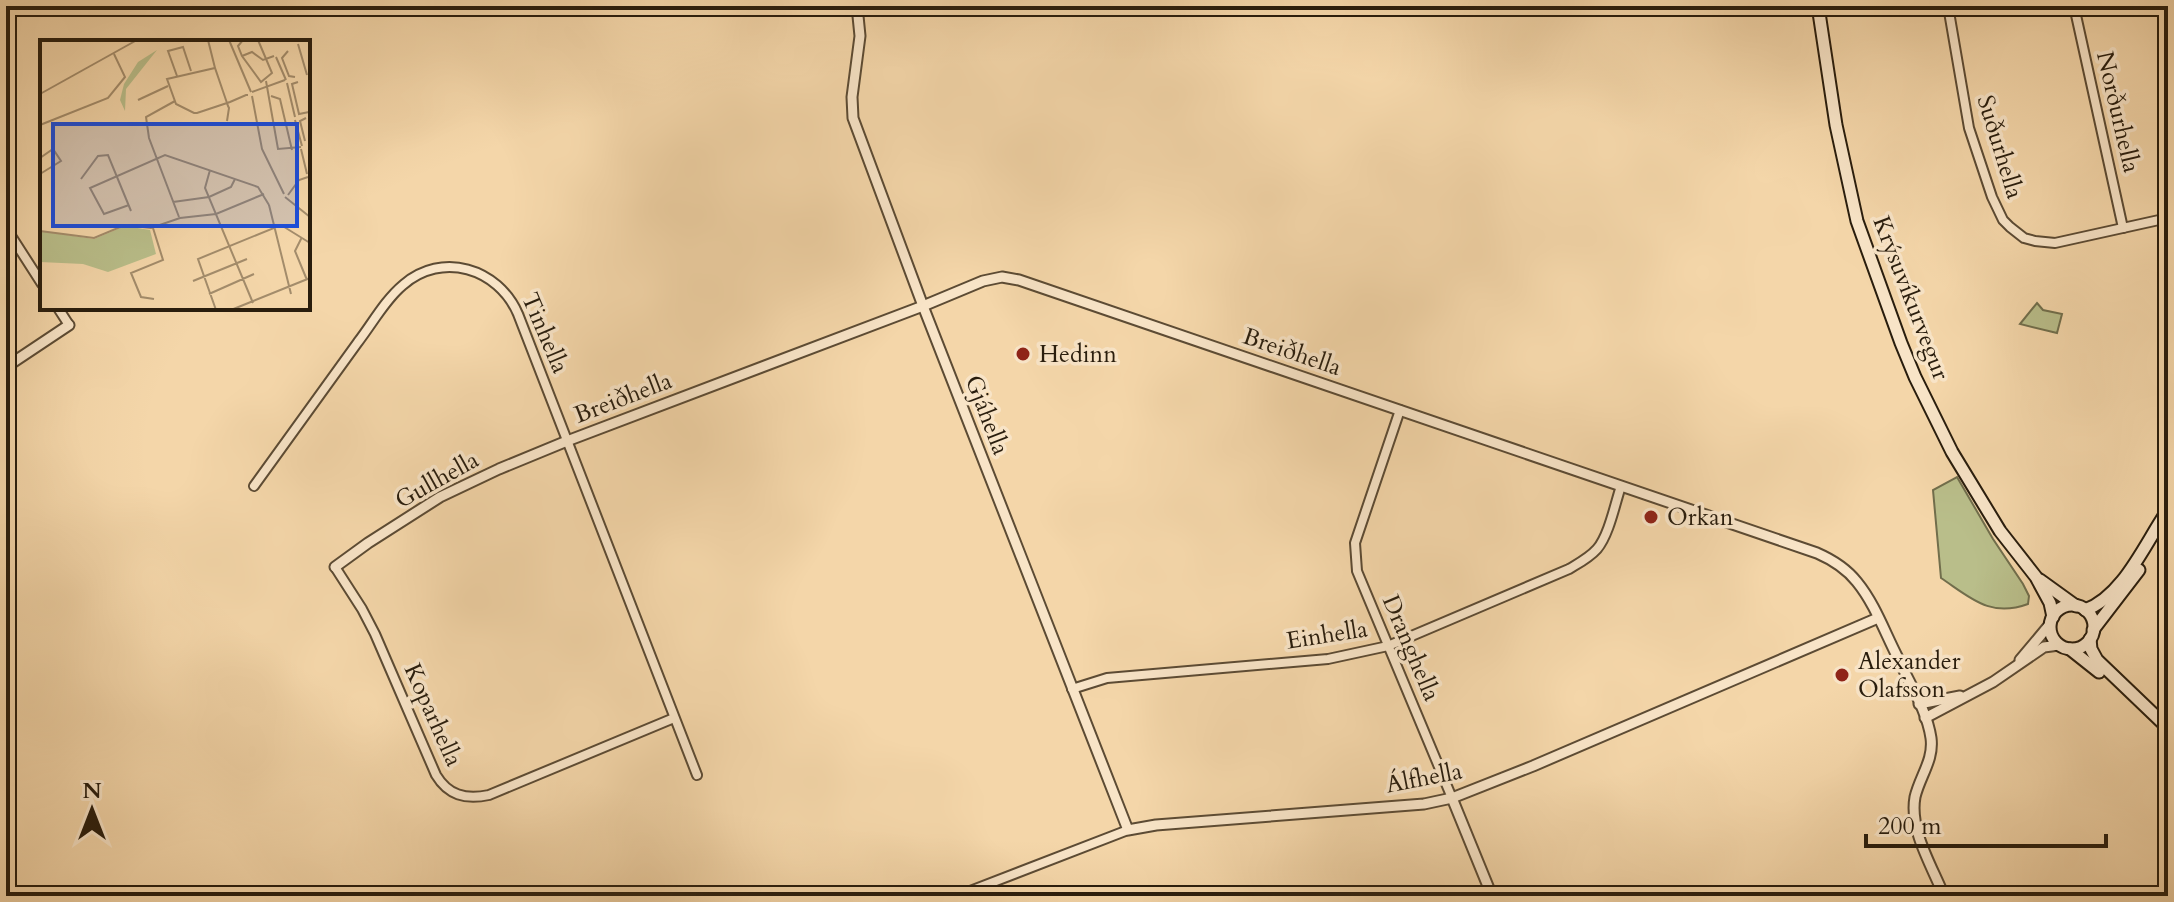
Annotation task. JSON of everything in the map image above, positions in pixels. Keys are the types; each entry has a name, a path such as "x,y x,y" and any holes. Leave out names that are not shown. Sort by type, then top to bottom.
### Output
{"main road":[{"name":"Krýsuvíkurvegur","path":"1818,6 1836,125 1857,221 1890,316 1915,377 1952,452 2000,531 2036,577 2050,603 2052,620"},
{"path":"2147,709 2130,699 2087,661 2052,636 2052,620 2060,609 2100,603 2133,566 2168,510"},
{"path":"2064,647 2081,647 2092,635 2168,522"},
{"name":"Krýsuvíkurvegur","path":"2036,577 2080,608"},
{"path":"2080,608 2092,619 2091,649 2097,660 2168,728"}],"street":[{"name":"Gjáhella","path":"857,6 860,36 852,89 853,118 923,306 1128,830"},
{"name":"Suðurhella","path":"1948,6 1969,128 1986,181 2003,220 2024,238 2046,243 2065,242 2168,218"},
{"name":"Norðurhella","path":"2074,6 2123,228"},
{"path":"6,228 40,281"},
{"name":"Tinhella","path":"254,486 393,294 425,270 449,267 469,269 489,277 513,301 697,775"},
{"name":"Breiðhella","path":"567,441 983,281 1002,277 1019,280 1824,556 1839,564 1863,590 1878,618 1931,736 1930,760 1915,798 1915,820 1944,896"},
{"path":"6,367 69,325 59,310"},
{"name":"Dranghella","path":"1400,410 1355,543 1357,571 1492,896"},
{"name":"Gullhella","path":"335,567 440,497 486,474 567,441"},
{"name":"Einhella","path":"1072,689 1107,678 1328,659 1388,646 1586,559 1602,541 1621,486"},
{"name":"Koparhella","path":"335,567 375,634 436,775 445,788 456,795 489,795 674,718"},
{"name":"Álfhella","path":"957,896 1128,830 1156,825 1409,805 1452,798 1878,618"},
{"path":"2018,663 2052,620"},
{"path":"1925,718 1993,682 2048,645 2064,647"},
{"path":"1919,704 1968,695"},
{"path":"2018,896 2040,896"}],"green space":[{"path":"2037,303 2043,310 2062,314 2057,333 2020,324"},
{"path":"1957,477 2023,584 2029,596 2028,604 2003,609 1992,607 1972,599 1941,578 1933,490"}],"place":[{"name":"Hedinn","path":"1023,354"},
{"name":"Orkan","path":"1651,517"},
{"name":"Alexander Olafsson","path":"1842,675"}]}
